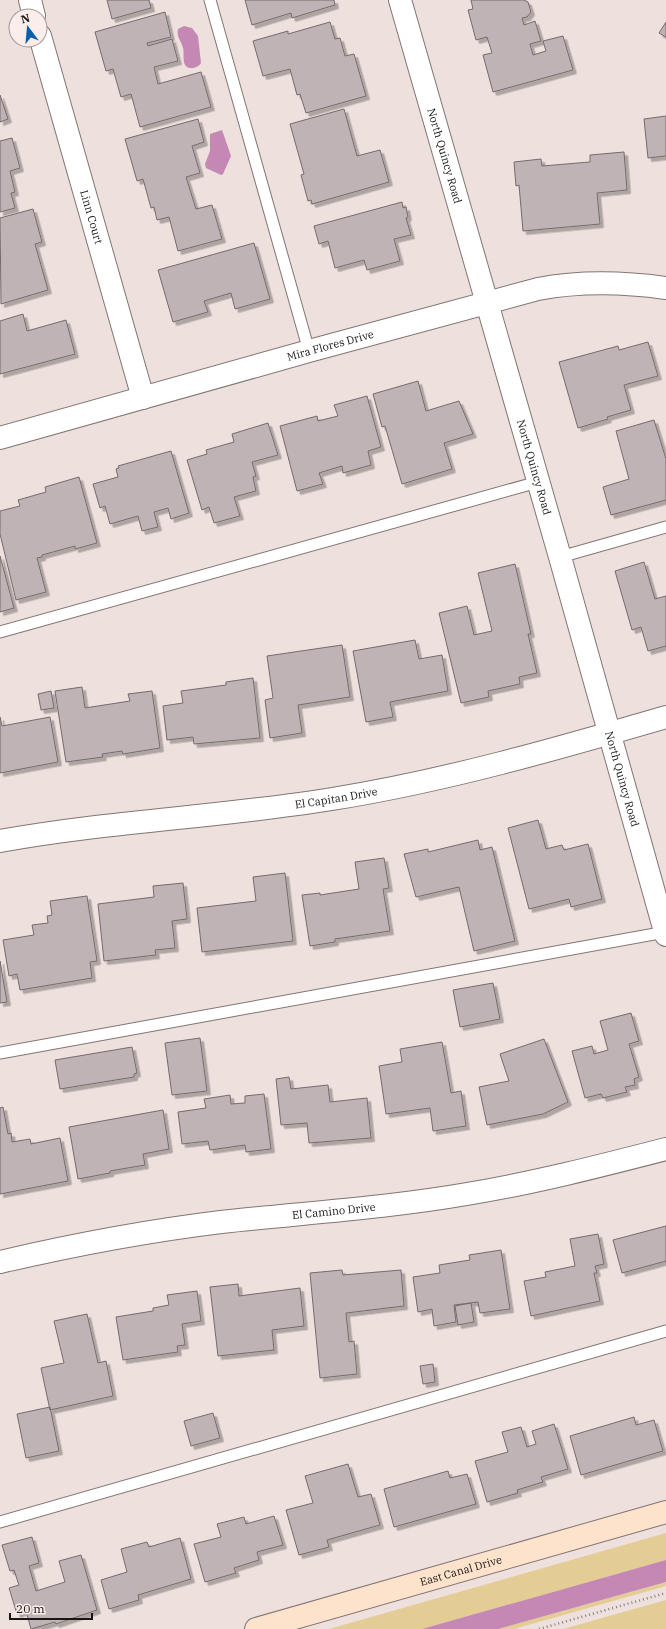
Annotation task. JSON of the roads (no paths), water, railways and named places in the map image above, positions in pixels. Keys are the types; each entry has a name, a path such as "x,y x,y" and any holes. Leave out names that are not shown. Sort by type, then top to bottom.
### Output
{"main road":[{"name":"East Canal Drive","path":"256,1629 666,1512"}],"street":[{"name":"North Quincy Road","path":"400,0 666,933"},
{"name":"Linn Court","path":"43,48 143,398"},
{"name":"Mira Flores Drive","path":"0,438 309,351 538,289 569,284 614,283 666,288"},
{"name":"El Capitan Drive","path":"0,841 79,828 274,807 362,794 473,770 666,717"},
{"name":"El Camino Drive","path":"0,1262 80,1245 182,1227 393,1205 468,1194 575,1172 666,1149"}],"lane":[{"path":"210,0 309,351"},
{"path":"0,632 538,482"},
{"path":"560,557 666,527"},
{"path":"0,1053 666,933"},
{"path":"0,1522 666,1331"}]}
